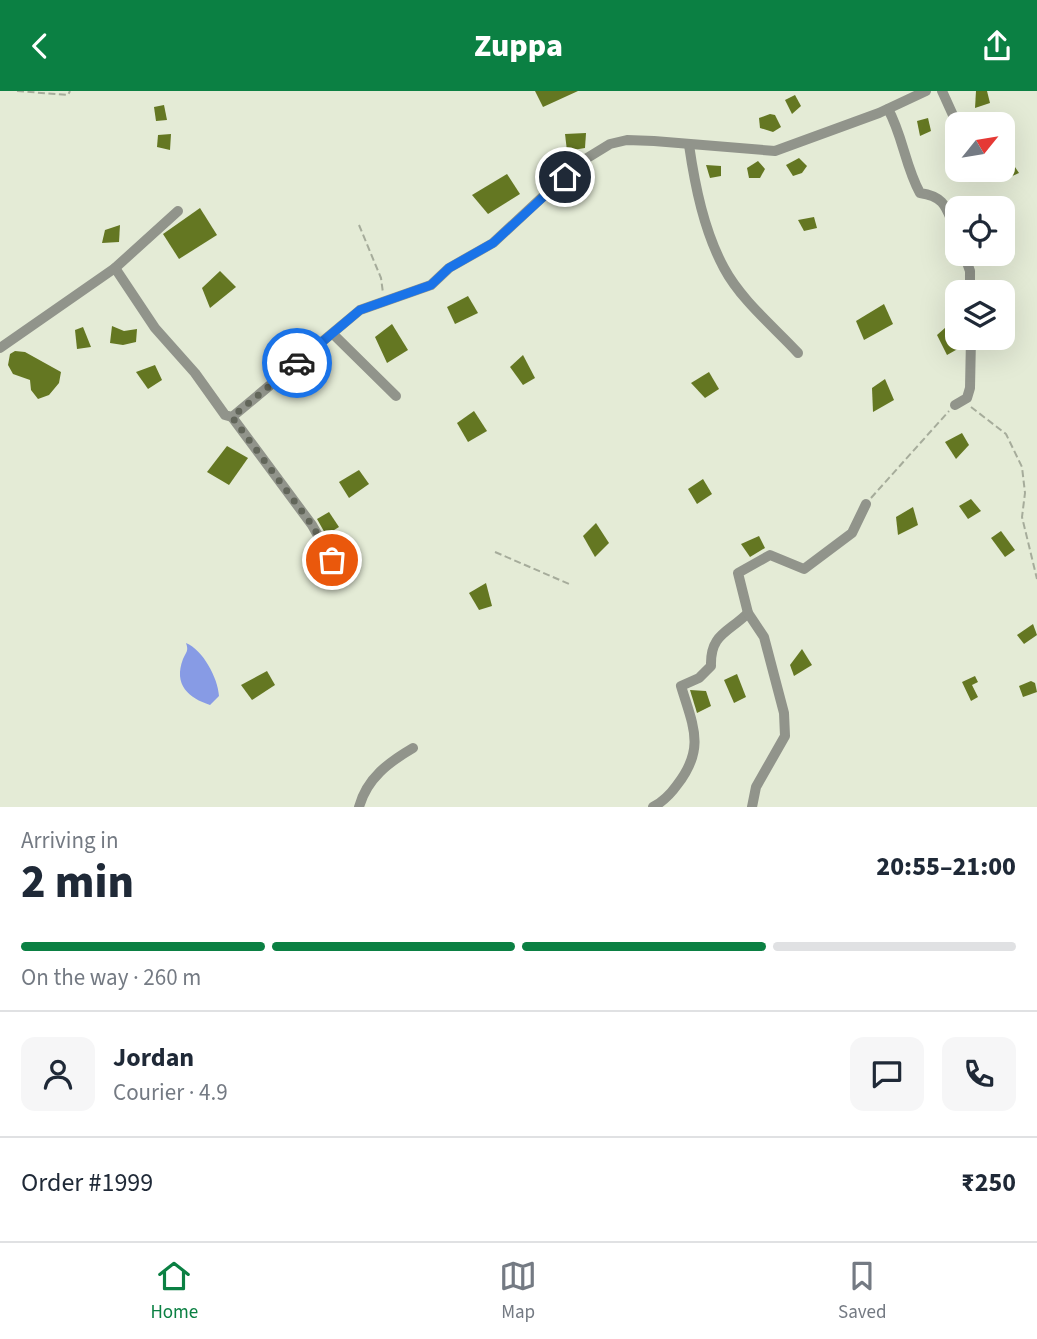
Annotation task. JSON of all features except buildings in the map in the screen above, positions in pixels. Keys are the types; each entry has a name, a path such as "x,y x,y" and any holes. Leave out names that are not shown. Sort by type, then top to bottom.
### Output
{"street":[{"path":"232,417 360,310 431,285 449,268 493,243 579,163 610,144 627,140 775,151 888,109 926,91"},
{"path":"942,91 952,112"},
{"path":"888,109 902,140 910,175 920,193 936,196 945,208"},
{"path":"689,145 697,195 724,269 750,302 798,353"},
{"path":"0,348 27,326 115,268 178,211"},
{"path":"115,268 155,328 195,373 225,415 232,417 312,525 332,560"},
{"path":"333,334 396,396"},
{"path":"959,403 970,388 971,350"},
{"path":"752,807 757,787 785,736 776,673 764,637 748,613 738,573 770,555 804,569 852,533 866,504"},
{"path":"653,807 664,801 693,765 695,732 681,686 699,678 711,666 710,650 718,636 748,613"},
{"path":"359,807 372,781 388,763 413,748"}],"path":[{"path":"18,91 68,95 70,91"},
{"path":"359,225 382,278 384,302"},
{"path":"866,504 959,403 1006,435 1022,467 1025,493 1022,517 1037,579"},
{"path":"495,552 569,584"}],"water":[{"path":"186,643 204,658 216,681 219,696 210,705 196,699 182,683 180,668 187,650"}],"way so far":[{"path":"297,363 232,417 312,525 332,560"}],"route":[{"path":"297,363 317,349 360,310 412,294 431,285 449,268 493,243 529,213 565,177"}]}
